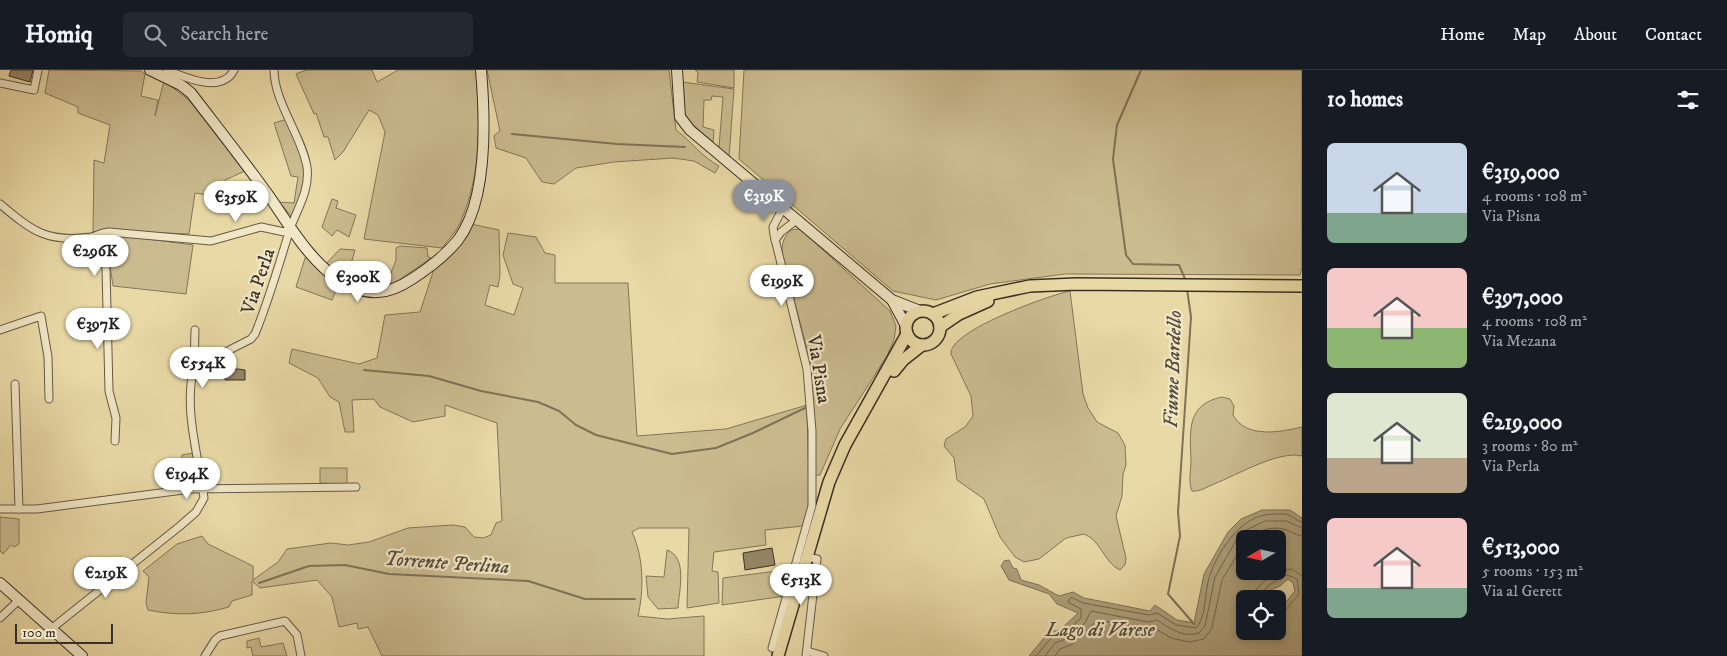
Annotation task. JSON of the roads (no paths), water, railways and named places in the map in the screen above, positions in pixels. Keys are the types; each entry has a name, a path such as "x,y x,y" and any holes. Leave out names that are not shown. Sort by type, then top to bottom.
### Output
{"main road":[{"path":"933,314 977,297 1052,284 1302,286"},
{"path":"867,406 903,360 922,345 935,340 940,327 959,314 1012,290"},
{"path":"775,652 812,558 829,482 845,445 906,330 910,316 920,310 933,314 938,320 940,327"},
{"path":"906,330 913,342 922,345"}],"street":[{"path":"0,83 34,90 38,70"},
{"path":"150,70 182,86 191,93 291,227 327,271 341,282 372,294 388,292 403,285 445,254 459,238 470,218 481,170 484,117 481,71"},
{"path":"167,70 189,79 212,82 229,78 234,70"},
{"name":"Via Perla","path":"194,368 251,340 256,334 291,227 304,198 307,166 280,93 274,70"},
{"path":"676,70 679,110 684,124 892,300 920,310"},
{"path":"0,204 28,227 42,235 61,240 94,237 109,232 211,241 261,228 284,232 291,227"},
{"name":"Via Pisna","path":"775,652 812,506 812,432 807,369 775,240 774,227 784,208"},
{"path":"775,240 780,232 798,219"},
{"path":"94,237 101,244 106,269 109,392 116,418 115,441"},
{"path":"892,300 906,330"},
{"path":"0,330 41,316 48,357 49,399"},
{"path":"51,629 196,512 204,498 196,462 193,430 191,377 194,368 196,330"},
{"path":"15,384 19,509"},
{"path":"0,509 37,509 203,488 356,487"},
{"path":"812,558 806,653 824,656"},
{"path":"0,583 82,656"},
{"path":"0,618 19,600"},
{"path":"205,656 215,640 220,636 284,621 297,635 301,656"}],"water":[{"name":"Lago di Varese","path":"1262,510 1290,510 1302,518 1302,656 1029,656 1049,632 1060,630 1078,613 1057,604 1049,594 1009,580 1001,566 1004,561 1009,560 1013,568 1017,569 1021,580 1039,585 1059,596 1073,592 1084,598 1150,611 1155,605 1177,620 1194,623 1204,574 1228,532 1241,519"}],"waterway":[{"name":"Fiume Bardello","path":"1141,70 1117,125 1113,159 1126,255 1133,264 1179,265 1186,281"},
{"path":"512,134 617,144 685,147"},
{"name":"Fiume Bardello","path":"1187,289 1191,317 1178,512 1180,536 1168,594 1194,624"},
{"path":"364,370 429,376 481,391 538,402 559,411 576,425 596,435 672,454 716,448 753,433 807,407"},
{"name":"Torrente Perlina","path":"259,583 309,566 345,565 389,574 528,581 585,599 635,599"}]}
